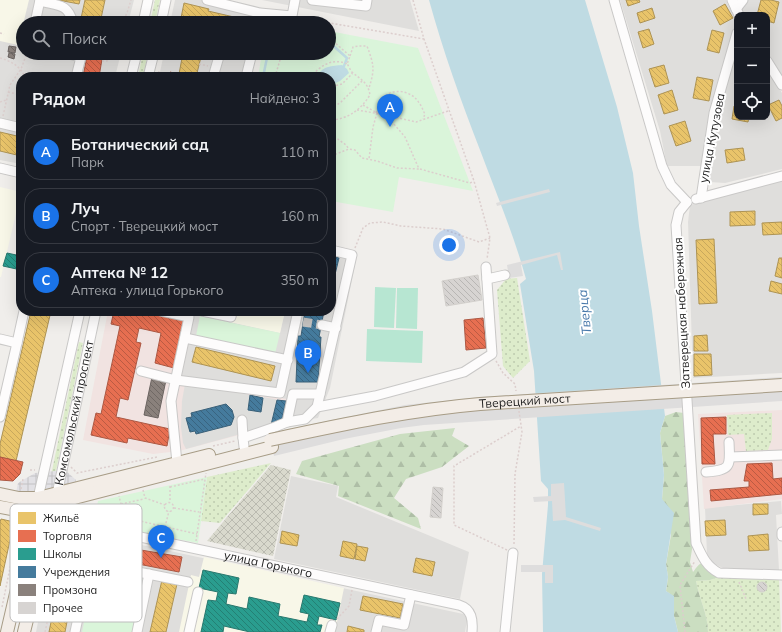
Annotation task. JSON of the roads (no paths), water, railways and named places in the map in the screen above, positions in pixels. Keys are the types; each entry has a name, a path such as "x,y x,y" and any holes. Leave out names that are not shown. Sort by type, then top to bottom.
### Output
{"main road":[{"name":"Тверецкий мост","path":"271,444 371,418 444,408 782,385"},
{"name":"Тверецкий мост","path":"271,444 374,425 446,414 782,392"},
{"path":"56,498 89,484 177,463 243,442 271,444"},
{"path":"0,494 19,498 36,504 271,444"},
{"name":"Комсомольский проспект","path":"54,504 56,498"},
{"path":"0,507 10,509"},
{"name":"Комсомольский проспект","path":"7,632 10,619"},
{"name":"Комсомольский проспект","path":"24,632 26,622"}],"street":[{"path":"145,16 148,0"},
{"path":"163,16 166,0"},
{"path":"212,1 260,13 292,16 295,0"},
{"path":"312,0 366,6 367,0"},
{"path":"614,0 662,166 671,185 688,202 782,176"},
{"path":"732,0 737,12"},
{"path":"737,12 743,0"},
{"path":"37,16 40,1 65,8 70,12 71,16"},
{"name":"улица Кутузова","path":"701,198 714,113 734,43"},
{"path":"77,72 80,60"},
{"path":"132,72 135,60"},
{"path":"149,72 152,60"},
{"path":"214,72 218,60"},
{"path":"247,72 248,60"},
{"path":"770,66 782,85"},
{"path":"0,123 16,127"},
{"path":"0,168 16,172"},
{"name":"Затверецкая набережная","path":"688,202 679,212 676,225 696,544 710,568 719,573 782,575"},
{"path":"242,420 243,442 287,422 306,419 317,407 352,255 336,251"},
{"path":"317,407 375,396 464,372 492,354 486,267"},
{"path":"487,279 505,275"},
{"path":"0,417 23,316"},
{"name":"Комсомольский проспект","path":"36,504 79,316"},
{"name":"Комсомольский проспект","path":"56,498 95,316"},
{"path":"177,463 171,401 189,317 184,316"},
{"path":"280,393 288,360 300,322 299,316"},
{"path":"322,324 336,328"},
{"path":"74,337 90,340"},
{"path":"185,338 288,360"},
{"path":"0,339 17,343"},
{"path":"141,371 176,380 280,393 320,394"},
{"path":"287,422 293,394"},
{"path":"706,472 722,471 727,466 730,461 729,442"},
{"path":"730,457 782,455"},
{"name":"улица Горького","path":"142,537 463,606 470,613 472,628"},
{"path":"505,632 513,553"},
{"path":"142,573 188,582"},
{"path":"142,608 149,574"},
{"path":"189,632 198,592"},
{"path":"376,632 378,620 404,625 411,594"},
{"path":"75,632 77,622"},
{"path":"137,632 139,622"}],"water":[{"name":"Тверца","path":"429,0 585,0 617,107 633,173 665,416 660,433 664,475 662,499 674,513 666,564 668,577 666,591 674,596 674,616 678,632 543,632 542,574 548,489 541,481 534,371 520,284 526,279 510,230 453,76"},
{"path":"342,65 349,73 336,83 336,72 320,72 331,66"}],"waterway":[{"path":"336,48 347,58 344,66"},
{"path":"264,72 267,60"}],"tunnel":[{"path":"303,322 322,325"}],"place":[{"name":"Ботанический сад","path":"390,127"},
{"name":"Луч","path":"308,373"},
{"name":"Аптека № 12","path":"161,558"}]}
